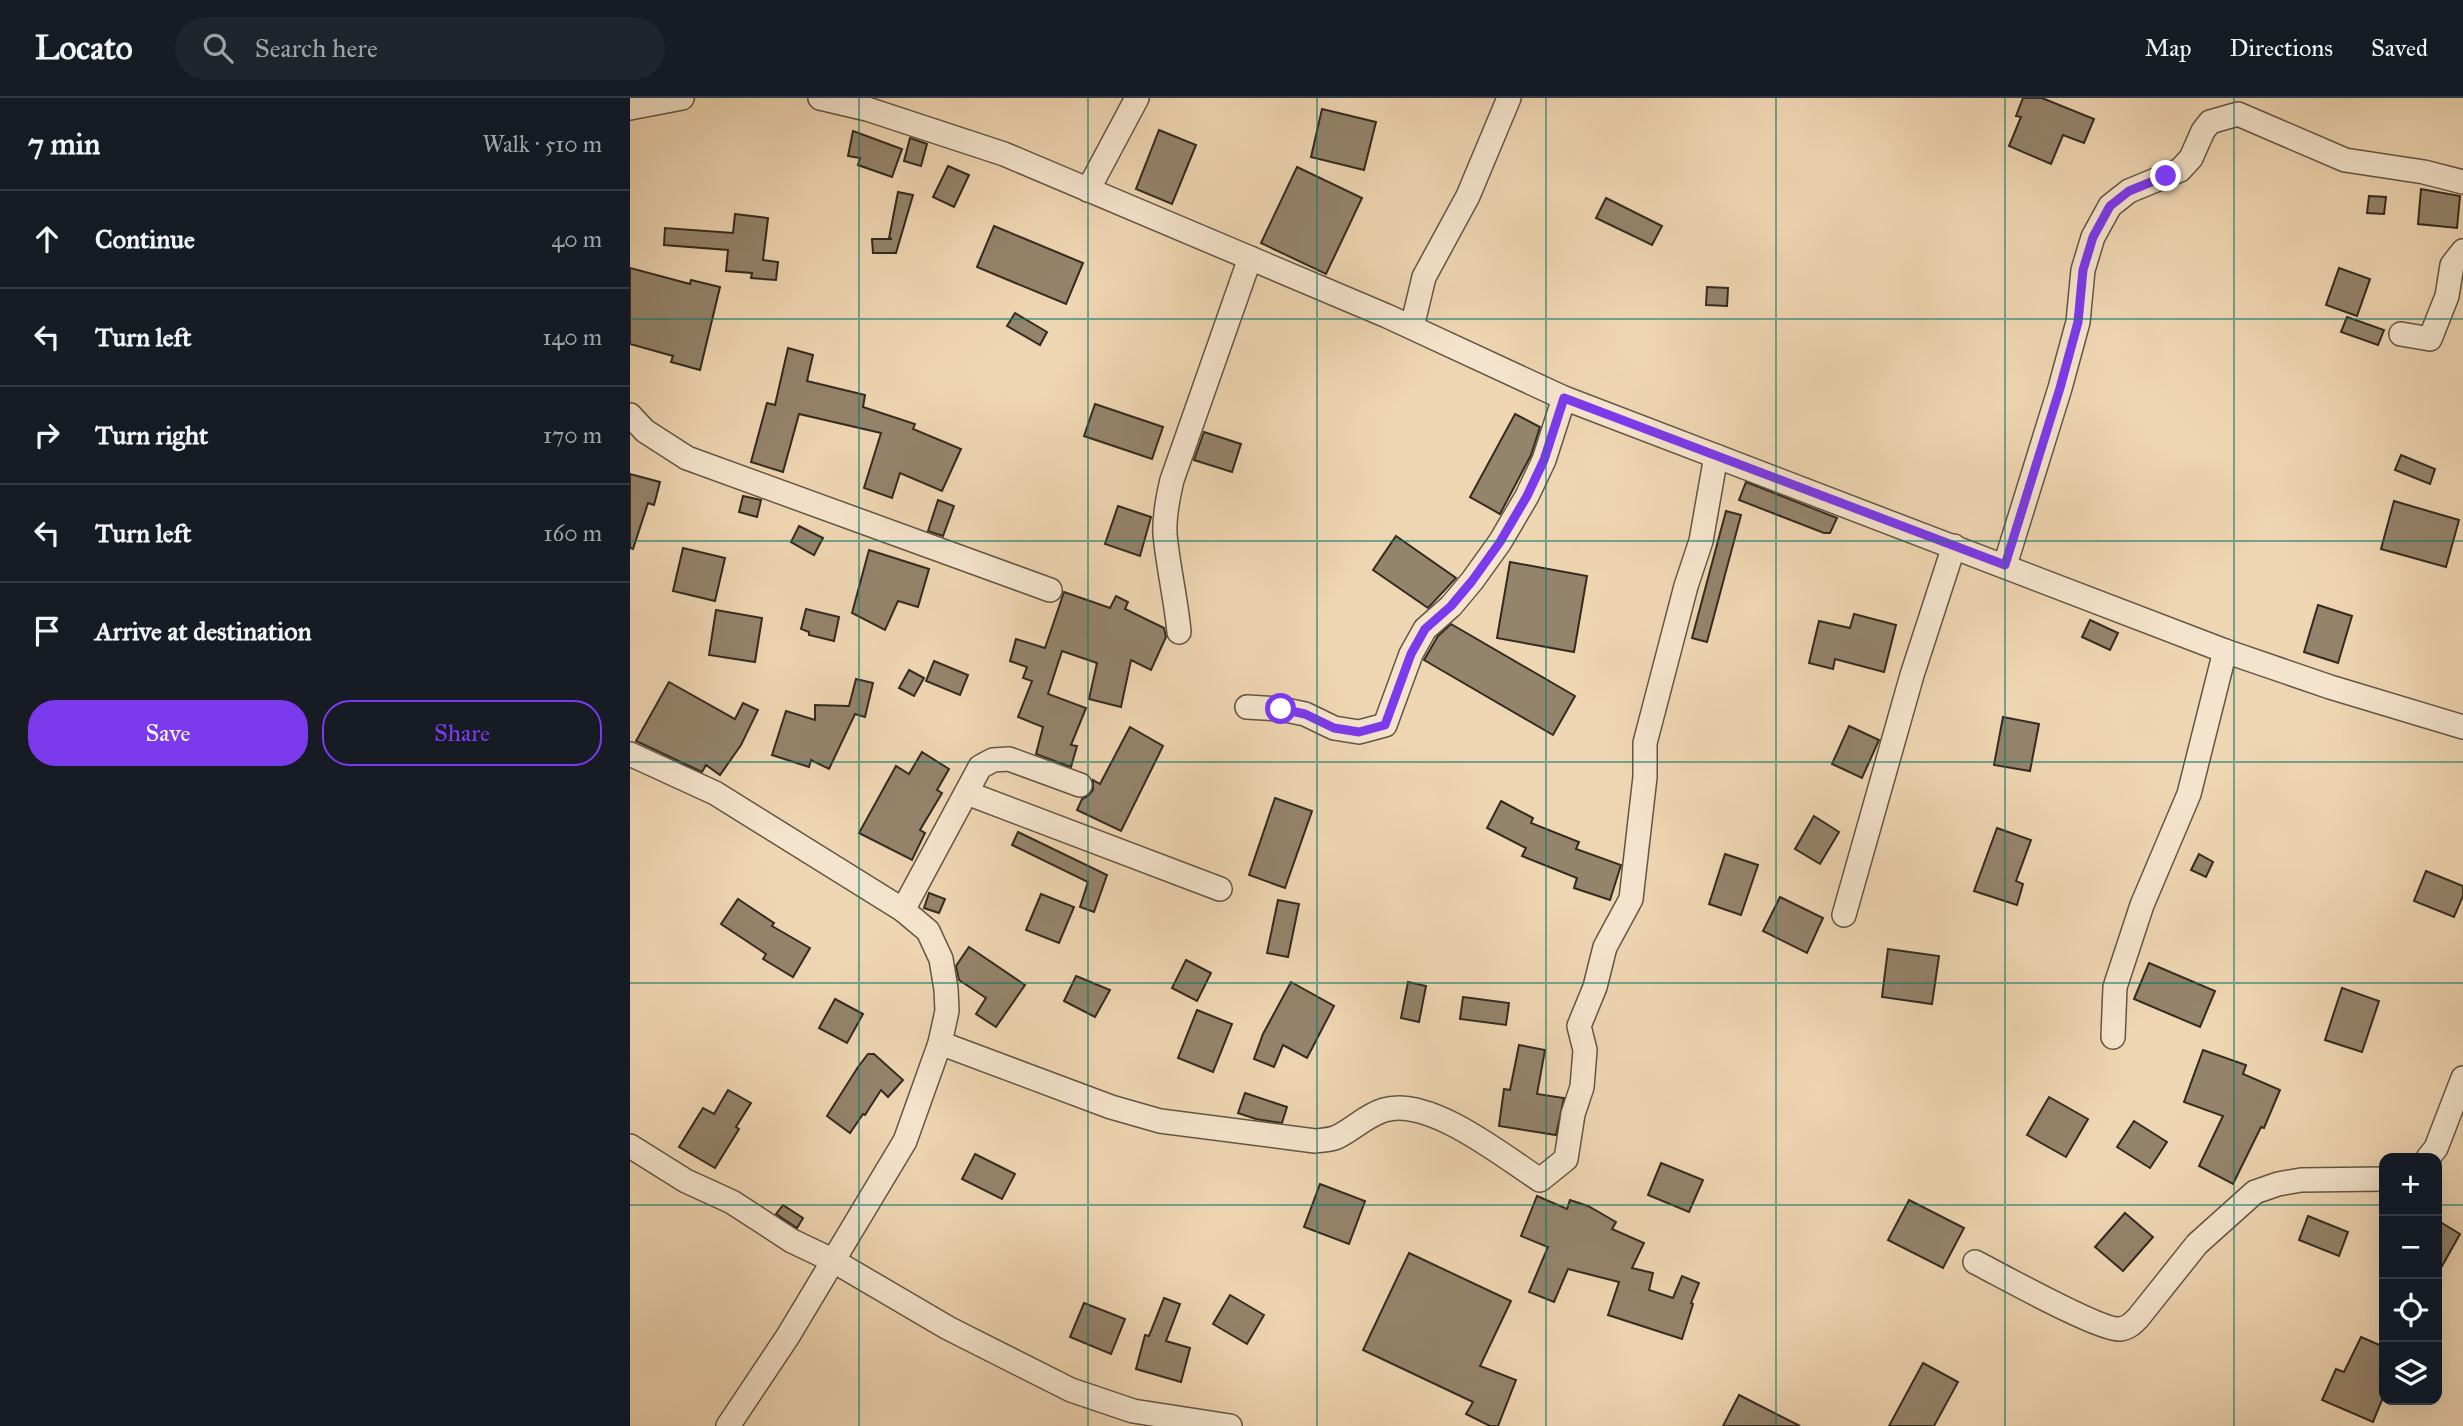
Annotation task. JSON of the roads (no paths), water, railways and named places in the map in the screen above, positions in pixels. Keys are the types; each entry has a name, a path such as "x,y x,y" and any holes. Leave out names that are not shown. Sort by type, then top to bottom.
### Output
{"street":[{"path":"630,108 682,98"},
{"path":"820,98 867,109 1004,155 1412,327 1564,398 2225,651 2330,687 2463,727"},
{"path":"1088,190 1137,98"},
{"path":"1412,327 1424,277 1468,196 1509,98"},
{"path":"2005,565 2071,349 2078,322 2083,270 2093,237 2110,206 2129,191 2180,170 2191,158 2210,122 2238,114 2345,160 2424,172 2463,182"},
{"path":"2400,334 2430,339 2447,296 2452,265 2463,251"},
{"path":"1179,632 1165,532 1167,502 1172,480 1250,258"},
{"path":"1247,706 1305,714 1334,728 1359,732 1385,725 1411,654 1425,629 1451,606 1472,581 1500,542 1527,496 1544,460 1564,398"},
{"path":"630,415 645,431 687,458 1049,590"},
{"path":"940,1043 1111,1107 1160,1121 1315,1140 1336,1138 1366,1117 1387,1109 1415,1109 1450,1122 1539,1180 1566,1159 1573,1114 1581,1087 1585,1051 1580,1026 1595,987 1605,947 1631,899 1645,777 1645,743 1686,586 1702,541 1706,503 1716,456"},
{"path":"1844,915 1912,675 1954,546"},
{"path":"2113,1037 2115,987 2142,905 2189,794 2225,651"},
{"path":"630,754 715,793 903,910 928,931 941,959 946,989 947,1011 940,1043 905,1141 788,1336 728,1426"},
{"path":"903,910 980,767 993,760 1009,759 1080,785"},
{"path":"967,793 1220,889"},
{"path":"2432,1153 2463,1078"},
{"path":"630,1146 686,1181 732,1202 792,1241 832,1260 948,1328 1071,1390 1133,1411 1230,1426"},
{"path":"1975,1262 2091,1321 2117,1330 2129,1327 2138,1318 2197,1244 2255,1192 2278,1184 2301,1181 2379,1179"}]}
